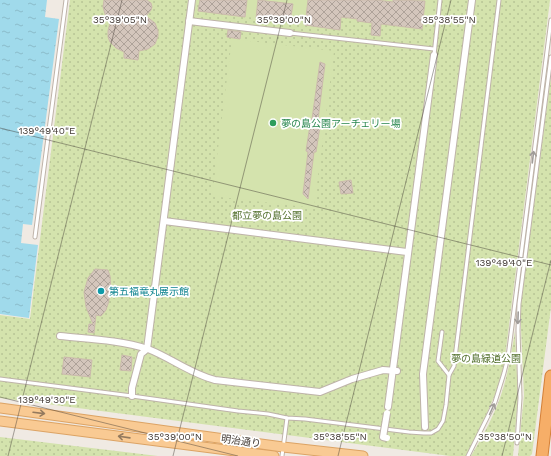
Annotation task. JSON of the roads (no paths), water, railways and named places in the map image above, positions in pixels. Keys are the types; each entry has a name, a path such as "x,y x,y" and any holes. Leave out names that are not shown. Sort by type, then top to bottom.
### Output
{"highway":[{"path":"542,456 551,376"}],"main road":[{"name":"明治通り","path":"0,408 283,451 363,456"},
{"name":"明治通り","path":"0,421 274,456"}],"street":[{"path":"132,396 132,388 141,354 147,349 192,0"},
{"path":"425,427 423,374 472,0"},
{"path":"189,21 290,32"},
{"path":"387,438 383,437 395,370 407,252 434,52"},
{"path":"164,221 407,252"},
{"path":"60,336 130,344 147,349 195,373 215,380 320,392 352,379 382,370 395,370"}],"lane":[{"path":"35,237 66,0"},
{"path":"290,32 434,52 440,0"},
{"path":"0,379 268,414 287,418 409,432 431,432 438,429 443,421 449,375 454,366 499,0"},
{"path":"468,456 495,402 507,362 551,20"},
{"path":"517,443 520,398 518,330 519,304 551,57"},
{"path":"442,332 438,361 449,375"},
{"path":"283,451 287,418"}],"water":[{"path":"0,0 47,0 45,17 59,19 32,225 23,224 21,243 38,245 29,318 0,314"}],"place":[{"name":"夢の島公園アーチェリー場","path":"273,123"},
{"name":"第五福竜丸展示館","path":"101,291"}],"park label":[{"name":"都立夢の島公園","path":"267,215"},
{"name":"夢の島緑道公園","path":"486,358"}]}
